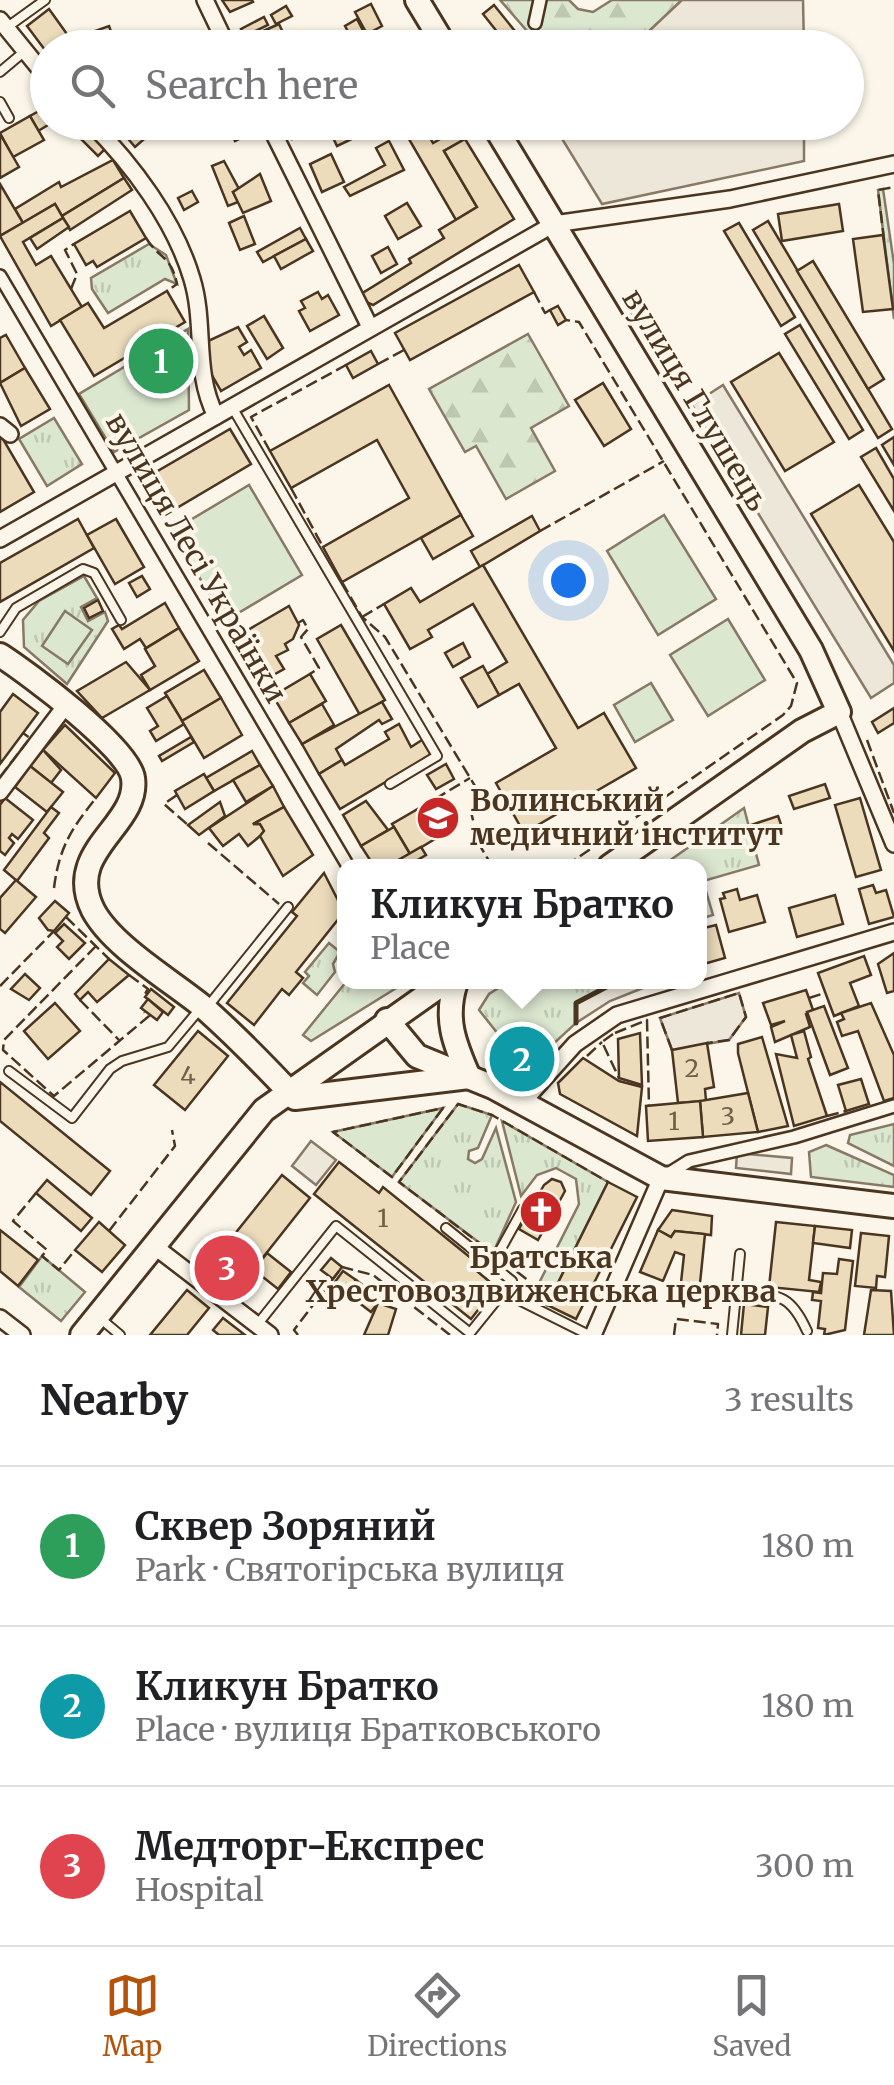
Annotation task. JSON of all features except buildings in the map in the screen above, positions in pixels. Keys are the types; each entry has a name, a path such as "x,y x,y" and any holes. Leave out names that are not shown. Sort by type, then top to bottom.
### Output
{"main road":[{"path":"417,0 435,30"},
{"name":"вулиця Глушець","path":"503,140 811,650 839,712"},
{"path":"0,655 66,705 128,762 133,775 130,799 87,870 87,897 106,928 204,1008 295,1098 469,1077"},
{"path":"620,859 802,731 839,712"},
{"path":"90,1326 264,1110 434,989"},
{"path":"454,989 447,1008 454,1043 469,1077"},
{"path":"387,1020 417,1056 522,1103 661,1178 894,1206"}],"street":[{"path":"205,0 219,30"},
{"path":"535,24 540,0"},
{"path":"3,24 30,58"},
{"path":"105,140 149,194 193,280 199,368 216,416"},
{"path":"277,140 370,327"},
{"path":"0,540 554,224 730,198 894,164"},
{"name":"вулиця Лесі Українки","path":"0,276 344,859"},
{"path":"0,792 66,705"},
{"path":"839,712 894,844"},
{"path":"707,987 894,932"},
{"path":"522,1103 575,1044 617,1015 701,989"},
{"path":"591,1335 661,1178 688,1161 810,1133 894,1106"},
{"path":"154,1246 263,1330"},
{"path":"0,1318 22,1335"}],"lane":[{"path":"3,24 45,0"},
{"path":"0,72 25,52"},
{"path":"0,102 9,118"},
{"path":"232,407 438,756 390,784"},
{"path":"0,632 16,608 82,570 94,573 121,620"},
{"path":"9,1071 72,1118 110,1070 122,1061 168,1047 288,907"},
{"path":"492,1265 523,1210"},
{"path":"263,1330 336,1226 470,1334 512,1281 446,1228"},
{"path":"732,1335 740,1254"},
{"path":"503,1292 591,1335"},
{"path":"736,1292 782,1296 796,1306 807,1332"},
{"path":"90,1326 120,1335"}],"green space":[{"path":"500,0 569,0 578,9 593,12 612,0 682,0 651,30 526,30"},
{"path":"883,189 894,264 894,319 878,190"},
{"path":"149,244 166,255 177,284 165,279 108,313 92,289 91,278"},
{"path":"188,329 189,410 114,452 79,394"},
{"path":"528,334 569,406 531,428 555,471 506,499 476,446 465,452 429,389"},
{"path":"54,418 82,464 47,486 19,439"},
{"path":"249,485 302,575 225,621 172,531"},
{"path":"664,515 716,599 658,635 607,551"},
{"path":"84,576 97,598 81,607 88,621 105,612 108,621 67,684 24,647 23,620 39,601"},
{"path":"65,611 92,630 68,664 42,646"},
{"path":"728,619 765,680 708,716 670,655"},
{"path":"651,683 673,720 635,742 614,705"},
{"path":"744,808 759,865 707,880 707,859 672,859"},
{"path":"707,895 713,915 707,917"},
{"path":"329,943 337,950 335,972 317,995 303,983 309,976 305,972"},
{"path":"340,989 395,989 311,1041 303,1035"},
{"path":"497,989 603,989 577,1003 576,1023 526,1069 479,1010"},
{"path":"458,1104 492,1115 478,1148 469,1151 468,1159 475,1163 482,1159 496,1128 516,1202 493,1253 399,1182"},
{"path":"443,1108 392,1177 333,1132"},
{"path":"502,1121 608,1182 547,1305 537,1287 579,1204 576,1179 556,1168 537,1175 521,1196"},
{"path":"894,1124 894,1166 848,1143 850,1135"},
{"path":"826,1145 894,1175 894,1187 811,1177 809,1152"},
{"path":"42,1256 85,1292 61,1321 19,1287"}],"shaded area":[{"path":"682,0 803,0 804,30 650,30"},
{"path":"563,140 804,140 804,161 602,204"},
{"path":"637,302 682,377 672,382 628,307"},
{"path":"723,385 894,665 894,683 871,698 692,405"},
{"path":"603,989 640,989 610,1001 576,1023 576,1003"},
{"path":"739,993 746,1017 729,1040 672,1050 660,1018"},
{"path":"311,1141 336,1160 316,1185 292,1166"},
{"path":"737,1153 792,1158 791,1174 736,1168"}],"fence":[{"path":"884,240 878,190 894,187"},
{"path":"146,238 168,262 174,275 177,284 167,291"},
{"path":"71,289 77,274 65,250 74,244"},
{"path":"534,292 545,313 550,310"},
{"path":"566,320 579,322 797,683 791,706 783,715 576,859"},
{"path":"378,364 404,350"},
{"path":"270,451 251,417 346,365"},
{"path":"540,531 664,461"},
{"path":"291,488 323,547"},
{"path":"342,582 362,617 385,637 481,796 471,812 479,844 488,859"},
{"path":"362,617 384,604"},
{"path":"298,623 303,620 308,629 301,637 319,668 310,674"},
{"path":"0,777 30,738 23,733"},
{"path":"867,740 894,813"},
{"path":"435,799 470,778"},
{"path":"177,795 164,804 188,825"},
{"path":"54,888 68,840 96,798"},
{"path":"208,843 279,904"},
{"path":"66,917 109,959"},
{"path":"0,986 54,931"},
{"path":"96,946 4,1040 3,1050 54,1096 149,1016 144,1012"},
{"path":"129,975 148,989 145,994"},
{"path":"672,1050 660,1018 739,993 746,1017 729,1040 707,1043"},
{"path":"809,998 825,993"},
{"path":"80,1000 120,1041"},
{"path":"615,1033 647,1020 649,1106"},
{"path":"613,1034 602,1042 619,1078"},
{"path":"587,1056 602,1042"},
{"path":"547,1305 537,1287 399,1182 458,1104 492,1115 608,1182"},
{"path":"443,1108 392,1177 333,1132 443,1108"},
{"path":"827,1116 846,1111"},
{"path":"109,1231 175,1146 172,1130"},
{"path":"36,1193 13,1221 47,1250 42,1256 59,1270 75,1250"},
{"path":"298,1335 294,1330 342,1267 373,1275 450,1335"},
{"path":"674,1335 676,1319 718,1324 717,1335"}],"wall":[{"path":"576,1023 576,1003 603,989"}],"place":[{"name":"Сквер Зоряний","path":"161,361"},
{"name":"Волинський медичний інститут","path":"438,818"},
{"name":"Кликун Братко","path":"522,1059"},
{"name":"Братська Хрестовоздвиженська церква","path":"541,1212"},
{"name":"Медторг-Експрес","path":"227,1268"}]}
